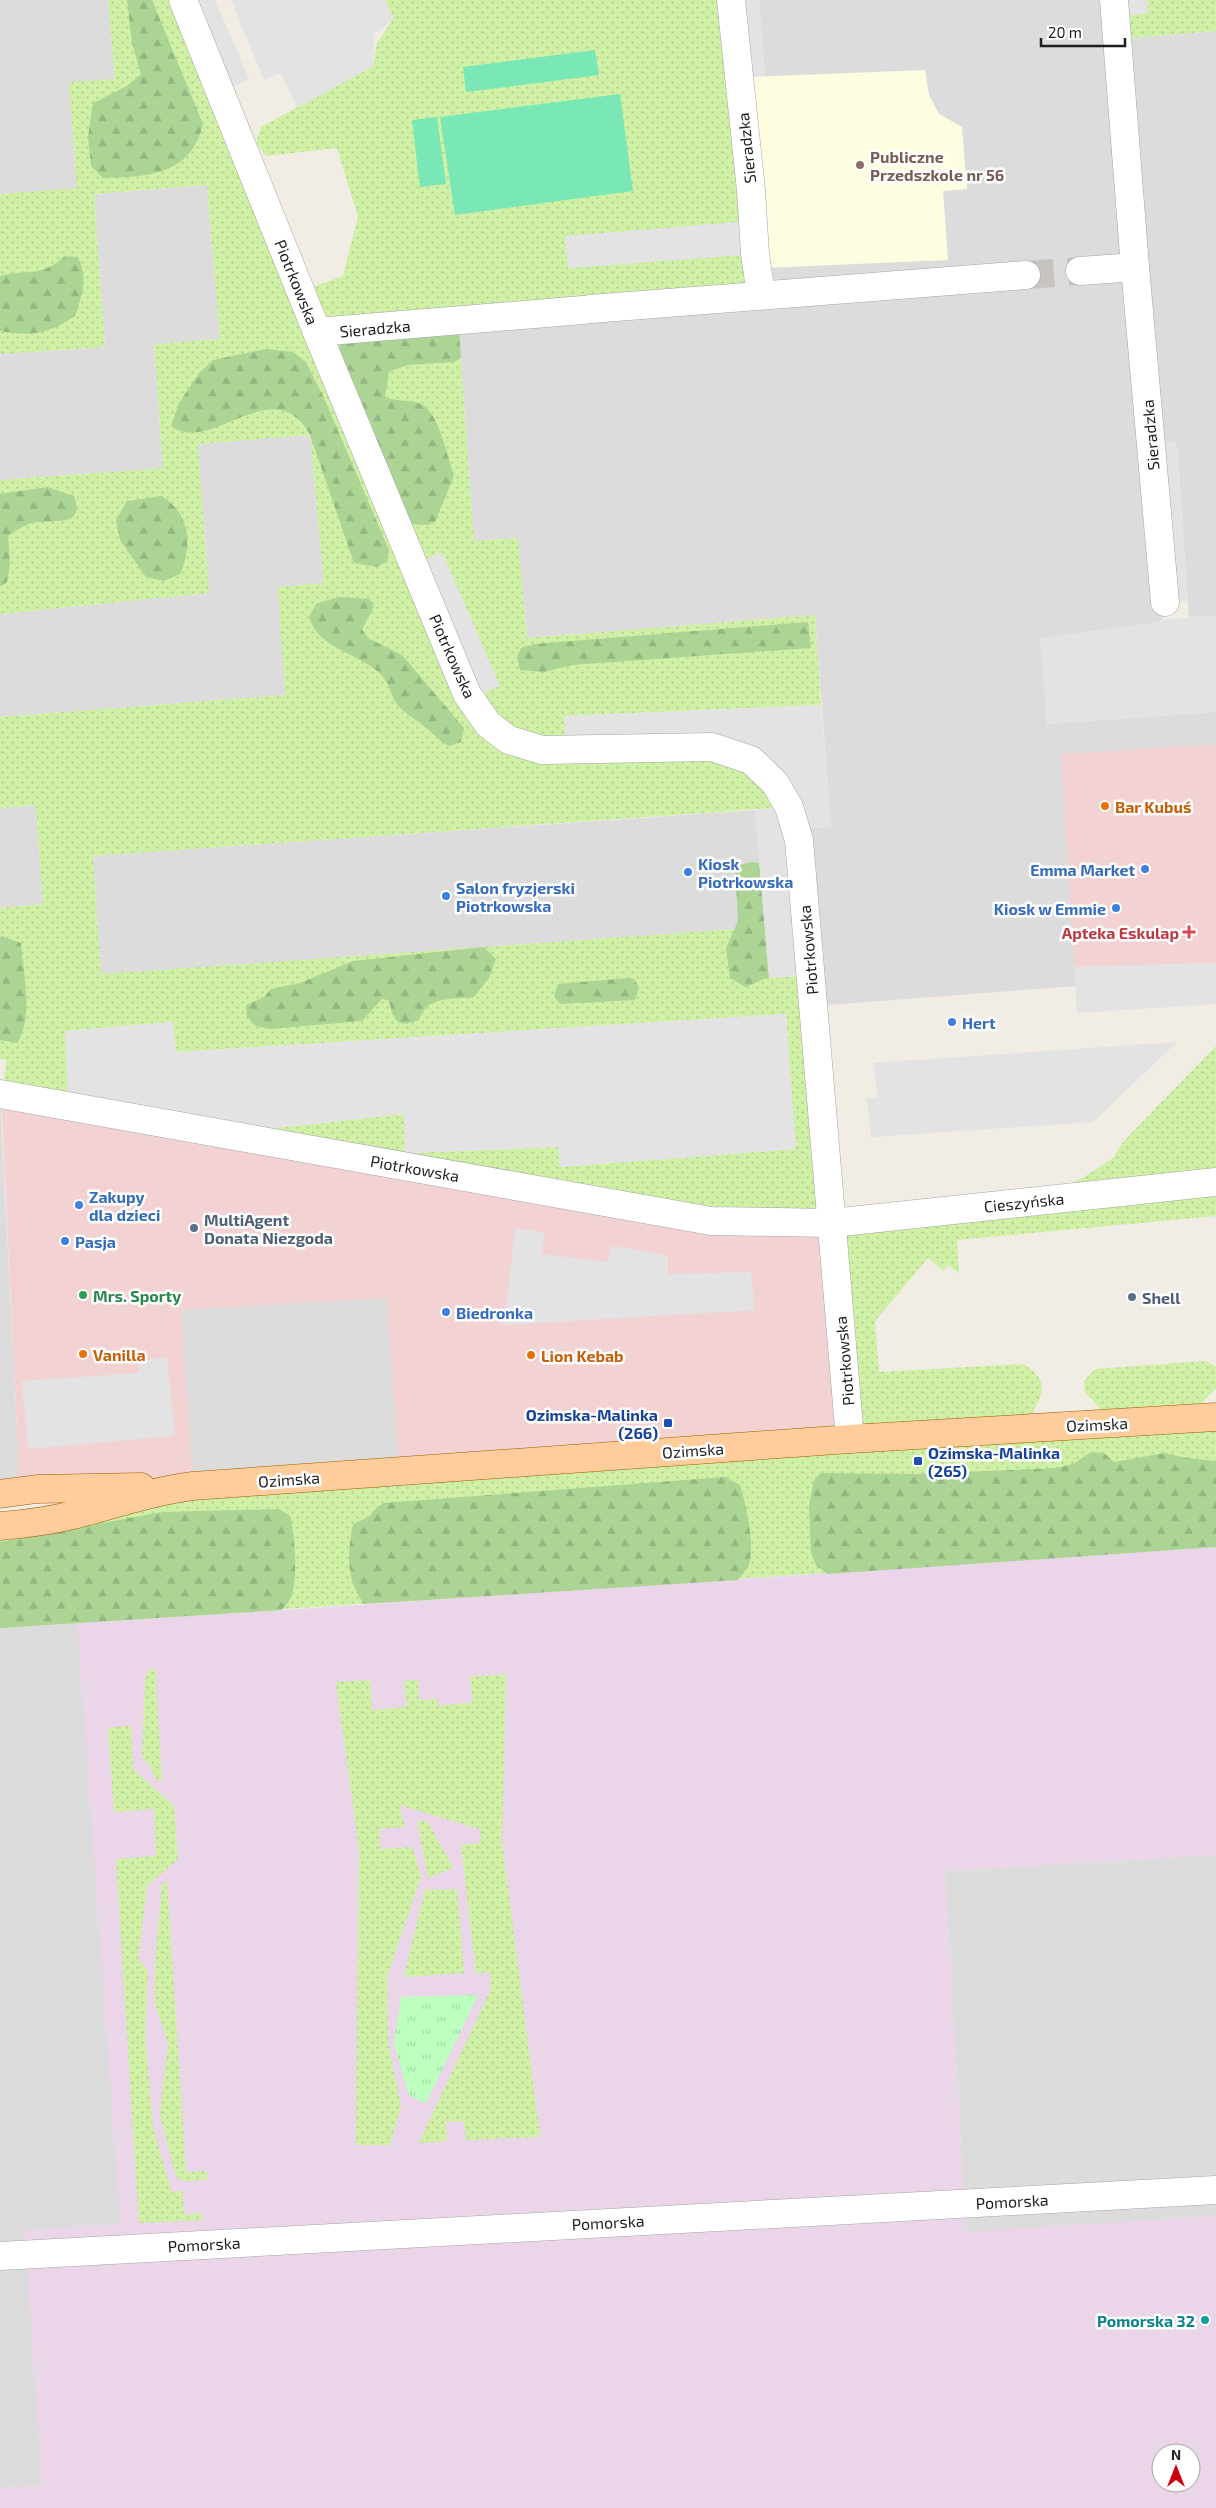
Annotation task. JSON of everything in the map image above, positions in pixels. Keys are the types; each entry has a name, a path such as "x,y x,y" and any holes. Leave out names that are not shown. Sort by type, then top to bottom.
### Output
{"main road":[{"name":"Ozimska","path":"0,1494 37,1489 133,1487 170,1489 317,1476 850,1439 1216,1417"},
{"name":"Ozimska","path":"0,1526 72,1516 170,1489"}],"street":[{"name":"Piotrkowska","path":"183,0 317,332 467,694 488,724 509,740 542,750 712,747 751,760 775,783 789,807 799,840 850,1439"},
{"name":"Sieradzka","path":"731,0 755,254 761,295"},
{"name":"Sieradzka","path":"1114,0 1135,267 1166,602"},
{"path":"1080,271 1135,267"},
{"name":"Sieradzka","path":"317,332 1026,275"},
{"name":"Piotrkowska","path":"0,1094 711,1222 832,1223"},
{"name":"Cieszyńska","path":"832,1223 1216,1182"},
{"name":"Pomorska","path":"0,2256 1216,2190"}],"shaded area":[{"path":"0,0 108,0 115,80 69,83 78,188 0,194"},
{"path":"195,0 215,0 249,79 231,87"},
{"path":"231,0 385,0 394,19 374,34 373,66 297,108 281,73 264,80"},
{"path":"731,0 759,0 765,76 739,78"},
{"path":"759,0 1114,0 1118,39 1216,31 1216,616 1189,617 1177,444 1160,603 1162,620 1155,623 1041,638 1047,724 1216,712 1216,744 1061,754 1076,986 813,1006 795,829 831,827 815,615 527,638 518,538 474,542 458,320 765,76"},
{"path":"1128,0 1147,0 1148,13 1130,15"},
{"name":"Publiczne Przedszkole nr 56","path":"925,70 929,95 939,114 962,127 967,189 943,191 948,260 764,268 748,77"},
{"path":"207,185 220,339 154,344 163,468 0,480 0,354 105,347 94,194"},
{"path":"752,221 755,254 568,268 565,236"},
{"path":"310,435 324,583 285,695 0,717 0,614 209,593 198,444"},
{"path":"1176,441 1188,601 1165,602 1151,443"},
{"path":"442,552 500,686 470,698 413,564"},
{"path":"1216,616 1216,712 1047,724 1040,638 1155,623 1162,620"},
{"path":"821,705 831,827 796,829 811,975 769,978 755,810 789,807 751,760 567,750 564,716"},
{"path":"1216,744 1216,963 1074,967 1061,754"},
{"path":"36,805 43,904 0,908 0,808"},
{"path":"755,810 765,927 101,975 92,856"},
{"path":"1216,963 1216,1004 1077,1013 1074,967"},
{"path":"786,1014 796,1149 560,1167 558,1147 405,1153 404,1114 246,1131 68,1103 65,1031 173,1022 176,1052"},
{"path":"1177,1042 1093,1122 871,1137 867,1098 877,1097 874,1063"},
{"path":"0,1094 18,1451 18,1491 0,1493"},
{"path":"1,1095 832,1223 850,1439 399,1472 387,1298 181,1310 193,1486 18,1491 18,1451"},
{"path":"515,1228 544,1232 542,1254 606,1262 612,1246 668,1255 668,1274 751,1272 755,1310 504,1325"},
{"path":"387,1298 399,1472 193,1486 181,1310"},
{"path":"167,1358 175,1436 28,1449 22,1381 139,1373 138,1360"},
{"path":"1216,1547 1216,1855 945,1871 966,2232 1216,2216 1216,2508 0,2508 0,2488 42,2486 24,2230 120,2224 77,1624"},
{"path":"282,1610 706,2217 25,2230 42,2486 0,2488 0,1628"},
{"path":"1216,1855 1216,2216 966,2233 945,1871"}],"green space":[{"path":"108,0 183,0 301,291 343,276 358,217 337,148 266,156 256,143 261,127 373,66 377,43 393,19 385,0 731,0 752,221 565,237 568,268 755,254 761,295 458,321 474,541 518,538 527,638 815,615 821,705 565,716 712,747 789,807 93,856 101,974 765,927 770,978 811,975 832,1223 711,1221 246,1131 404,1114 406,1153 558,1147 560,1167 795,1149 786,1014 176,1052 172,1022 66,1031 68,1103 1,1095 7,1060 0,1059 0,908 43,904 36,805 0,808 0,717 285,695 278,587 324,583 310,435 198,444 209,593 0,614 0,480 163,468 154,344 220,339 207,185 94,194 105,347 0,354 0,194 77,188 69,82 115,79"},
{"path":"127,0 152,0 203,124 197,141 189,154 178,163 165,170 151,174 103,178 91,166 88,137 93,103 127,86 141,74 132,43"},
{"path":"1147,0 1216,0 1216,31 1118,39 1116,16 1148,13"},
{"path":"595,50 599,75 466,92 463,67"},
{"path":"620,94 633,191 455,215 440,117"},
{"path":"437,117 446,184 420,187 412,120"},
{"path":"65,256 78,257 83,273 82,293 75,316 56,327 31,334 0,331 0,276 34,272 48,268"},
{"path":"459,332 461,358 454,362 407,365 389,372 385,397 419,403 429,410 446,448 454,476 435,522 428,525 407,524 336,353 341,343"},
{"path":"266,349 293,352 306,362 324,398 389,550 387,562 376,567 354,563 310,435 295,417 279,410 260,411 204,431 187,432 171,426 179,403 199,373 213,360"},
{"path":"47,487 74,496 77,507 75,514 63,520 29,524 8,536 10,565 7,582 0,587 0,494"},
{"path":"162,496 171,503 183,521 187,541 187,552 180,574 164,581 146,577 120,540 116,520 127,501"},
{"path":"339,597 370,599 374,607 362,629 368,638 402,655 464,728 461,742 449,746 442,741 401,708 395,701 381,674 337,648 320,635 309,617 316,604"},
{"path":"808,622 811,648 572,665 544,672 520,670 517,657 521,648 534,644"},
{"path":"752,862 759,863 769,978 745,987 730,978 726,948 738,921 735,866"},
{"path":"2,936 21,943 26,1008 25,1021 17,1043 0,1040 0,937"},
{"path":"484,947 496,959 489,978 474,997 441,1000 428,1006 419,1020 411,1023 400,1023 394,1017 388,1000 382,999 362,1021 270,1029 256,1026 247,1017 246,1005 264,997 271,989 300,983 353,961"},
{"path":"634,979 639,987 635,1000 560,1004 554,996 558,984"},
{"path":"1216,1046 1216,1216 957,1240 959,1274 949,1265 943,1271 928,1258 875,1321 879,1372 1023,1364 1033,1371 1042,1385 1042,1392 1025,1427 1112,1422 1085,1392 1084,1381 1095,1369 1206,1361 1216,1367 1216,1388 1186,1419 1216,1417 1216,1547 0,1628 0,1526 170,1489 850,1439 832,1223 1039,1200 1084,1177 1112,1159 1123,1142"},
{"path":"1091,1452 1104,1453 1114,1462 1165,1453 1187,1458 1216,1461 1216,1547 827,1574 816,1565 811,1553 809,1506 814,1480 821,1473 914,1474 1057,1468 1075,1463"},
{"path":"725,1477 740,1485 749,1524 751,1555 746,1570 738,1580 364,1604 358,1595 351,1576 349,1556 353,1524 370,1516 377,1507 384,1503"},
{"path":"279,1509 290,1516 295,1559 292,1594 282,1610 0,1628 0,1542 162,1512"},
{"path":"149,1669 155,1669 162,1781 156,1780 151,1768 142,1756 145,1679"},
{"path":"506,1674 502,1841 540,2137 466,2140 464,2121 446,2122 447,2141 419,2143 491,1989 490,1972 476,1973 461,1845 481,1843 480,1829 399,1805 405,1827 379,1829 380,1849 412,1847 421,1877 387,1976 388,2044 401,2106 390,2145 356,2145 359,1849 336,1682 370,1680 372,1710 407,1707 404,1681 418,1680 419,1700 437,1699 438,1706 473,1702 470,1677"},
{"path":"131,1726 133,1769 174,1806 178,1859 147,1886 138,1959 148,1971 145,2035 153,2128 172,2193 182,2190 184,2215 201,2213 202,2220 139,2223 116,1859 156,1856 154,1809 114,1812 108,1728"},
{"path":"417,1820 428,1822 453,1868 428,1878"},
{"path":"167,1882 186,2172 207,2171 207,2180 182,2181 176,2176 160,2115 168,2043 155,2004 155,1964 162,1883"},
{"path":"457,1889 464,1973 404,1977 425,1890"},
{"path":"478,1995 426,2103 409,2096 394,2044 401,1997"}],"tunnel":[{"path":"1026,275 1080,271"}],"place":[{"name":"Publiczne Przedszkole nr 56","path":"860,165"},
{"name":"Bar Kubuś","path":"1105,806"},
{"name":"Emma Market","path":"1145,869"},
{"name":"Kiosk Piotrkowska","path":"688,872"},
{"name":"Salon fryzjerski Piotrkowska","path":"446,896"},
{"name":"Kiosk w Emmie","path":"1116,908"},
{"name":"Apteka Eskulap","path":"1189,932"},
{"name":"Hert","path":"952,1022"},
{"name":"Zakupy dla dzieci","path":"79,1205"},
{"name":"MultiAgent Donata Niezgoda","path":"194,1228"},
{"name":"Pasja","path":"65,1241"},
{"name":"Mrs. Sporty","path":"83,1295"},
{"name":"Shell","path":"1132,1297"},
{"name":"Biedronka","path":"446,1312"},
{"name":"Vanilla","path":"83,1354"},
{"name":"Lion Kebab","path":"531,1355"},
{"name":"Ozimska-Malinka (266)","path":"668,1423"},
{"name":"Ozimska-Malinka (265)","path":"918,1461"},
{"name":"Pomorska 32","path":"1205,2320"}]}
